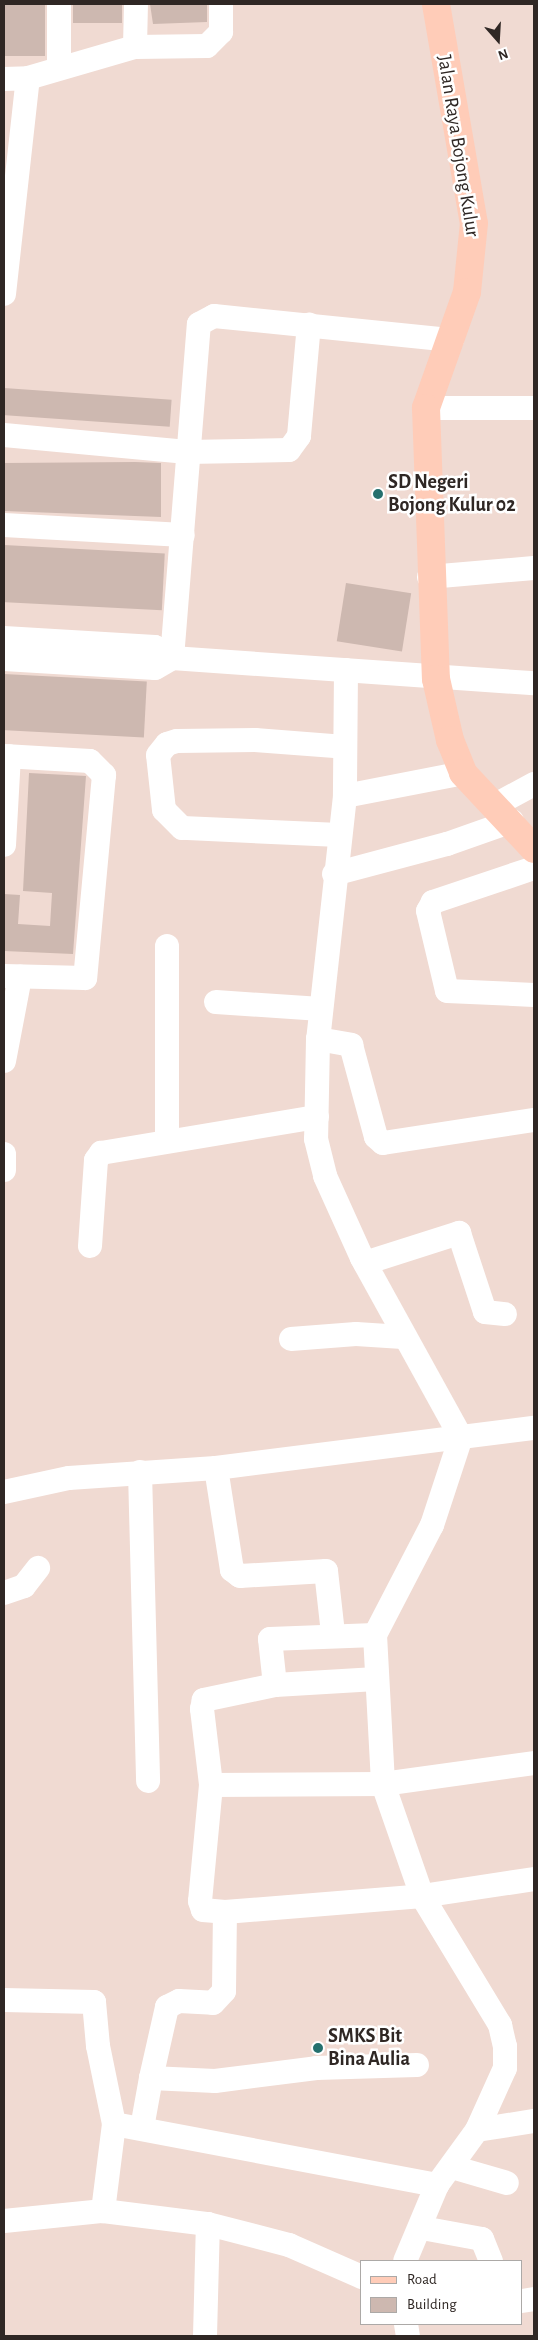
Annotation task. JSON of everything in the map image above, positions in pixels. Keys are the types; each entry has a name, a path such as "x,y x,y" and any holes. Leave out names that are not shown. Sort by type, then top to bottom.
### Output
{"main road":[{"name":"Jalan Raya Bojong Kulur","path":"436,4 474,223 474,257 452,340 426,408 429,577 436,679 450,740 463,772 504,813 534,848"}],"street":[{"path":"59,4 59,68"},
{"path":"135,47 136,4"},
{"path":"4,79 28,78 135,47 207,46 221,32 221,4"},
{"path":"4,294 11,165 28,78"},
{"path":"172,658 183,535 187,452 199,324 214,316 309,324 452,340"},
{"path":"4,435 187,452 283,452 297,445 309,324"},
{"path":"426,408 534,408"},
{"path":"4,525 183,535"},
{"path":"429,577 534,568"},
{"path":"4,638 156,648 172,658 346,670 436,679 534,683"},
{"path":"4,659 155,668 172,658"},
{"path":"346,670 345,796 334,874 318,1039 316,1139 325,1176 365,1263 403,1337 461,1437 432,1525 374,1635 383,1784 422,1896 500,2025 505,2068 477,2130 452,2167 437,2185 422,2228 406,2260"},
{"path":"339,835 182,828 164,810 158,755 177,741 255,740 345,747"},
{"path":"4,845 7,756 90,761 104,775 85,978 12,976 4,1061"},
{"path":"345,796 463,772"},
{"path":"334,874 447,844 504,813 534,784"},
{"path":"534,868 433,902 428,911 447,990 534,995"},
{"path":"167,946 167,1138"},
{"path":"216,1002 321,1009"},
{"path":"318,1039 351,1045 376,1137 383,1143 534,1120"},
{"path":"90,1246 96,1160 101,1152 167,1138 317,1117"},
{"path":"4,1154 4,1170"},
{"path":"365,1263 459,1232 485,1312 505,1314"},
{"path":"291,1339 348,1334 403,1337"},
{"path":"4,1492 69,1478 216,1468 534,1428"},
{"path":"216,1468 232,1570 240,1576 326,1571 333,1633"},
{"path":"140,1472 148,1780"},
{"path":"4,1593 24,1586 38,1568"},
{"path":"275,1685 270,1638 333,1633 374,1635"},
{"path":"376,1680 275,1685 204,1700 202,1709 211,1785 200,1901 207,1913 422,1896 534,1879"},
{"path":"211,1785 383,1784 534,1763"},
{"path":"142,2128 150,2078 167,2007 179,2001 213,2003 224,1991 225,1912"},
{"path":"4,2000 94,2002 98,2046 114,2124 103,2211"},
{"path":"150,2078 215,2081 316,2068 417,2065"},
{"path":"477,2130 534,2121"},
{"path":"114,2124 437,2185"},
{"path":"452,2167 506,2183"},
{"path":"4,2221 103,2211 208,2224 289,2245 360,2276"},
{"path":"205,2336 208,2224"},
{"path":"422,2228 482,2239 492,2260"}],"building":[{"path":"4,4 45,4 45,56 4,56"},
{"path":"73,4 122,4 122,23 73,23"},
{"path":"150,4 207,4 207,22 153,24"},
{"path":"4,388 172,400 170,427 4,415"},
{"path":"4,463 161,463 161,517 4,511"},
{"path":"4,545 165,553 162,610 4,602"},
{"path":"346,583 411,593 402,652 337,641"},
{"path":"4,674 147,681 144,737 4,730"},
{"path":"29,773 86,776 73,954 4,951 4,894 20,895 18,924 50,926 52,893 23,891"}],"place":[{"name":"SD Negeri Bojong Kulur 02","path":"378,494"},
{"name":"SMKS Bit Bina Aulia","path":"318,2048"}]}
